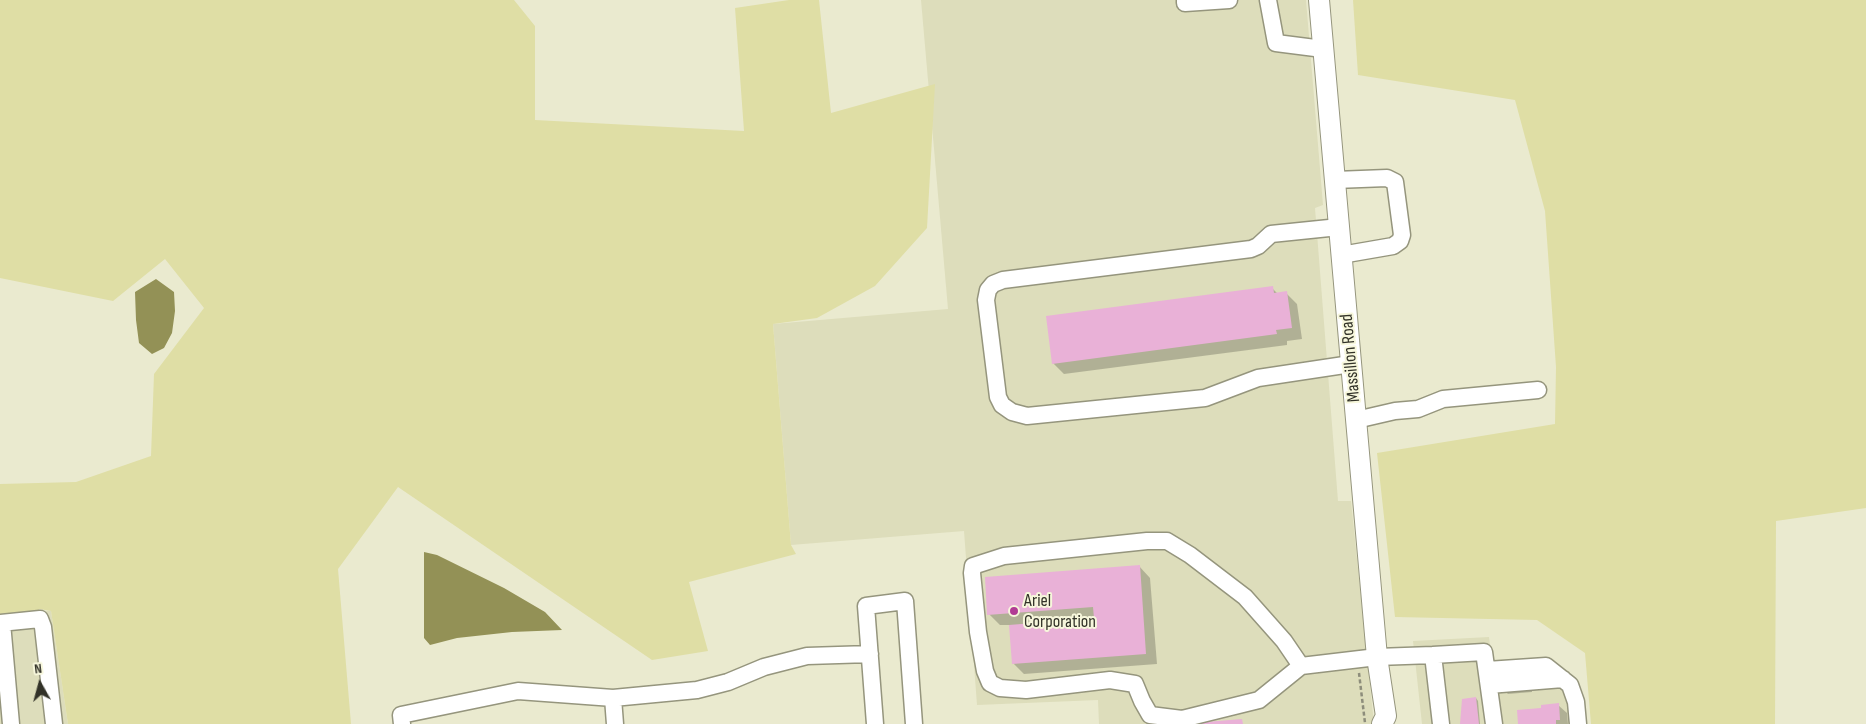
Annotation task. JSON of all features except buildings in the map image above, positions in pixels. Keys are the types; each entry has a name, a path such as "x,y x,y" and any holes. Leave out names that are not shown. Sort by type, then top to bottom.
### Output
{"main road":[{"name":"Massillon Road","path":"1319,0 1377,657 1387,721"}],"lane":[{"path":"1185,0 1185,2 1229,0"},
{"path":"1268,0 1276,43 1323,49"},
{"path":"1335,180 1386,178 1396,182 1402,234 1400,241 1393,246 1341,255"},
{"path":"1339,227 1272,234 1258,246 1251,249 1003,280 993,284 988,290 986,300 998,397 1002,406 1012,412 1027,416 1205,398 1258,378 1351,364"},
{"path":"1356,420 1395,411 1418,409 1443,399 1538,390"},
{"path":"1301,666 1284,641 1245,597 1190,555 1167,541 1147,541 1004,556 973,566 978,632 985,672 990,682 1000,688 1026,690 1110,680 1135,684 1150,715 1182,719 1259,700 1301,666 1377,657 1484,652 1494,724"},
{"path":"875,724 866,606 905,601 914,724"},
{"path":"11,724 1,623 40,619 44,627 54,724"},
{"path":"402,724 401,715 518,691 613,698 696,690 728,682 764,667 806,656 870,654"},
{"path":"1433,655 1441,724"},
{"path":"1488,678 1546,666 1570,685 1576,702 1578,724"},
{"path":"613,698 615,724"}],"path":[{"path":"1357,660 1365,724"}],"shaded area":[{"path":"0,0 514,0 535,26 535,120 744,131 735,8 789,0 819,0 831,113 935,84 927,228 875,286 817,318 773,324 791,545 796,554 689,582 708,651 652,660 398,487 338,569 351,724 68,724 51,611 39,609 39,611 0,614 0,484 76,482 151,456 154,374 204,308 165,259 113,301 0,278"},
{"path":"921,0 1306,0 1323,205 1315,208 1338,501 1351,501 1374,724 1099,724 1098,700 977,705 964,531 791,545 773,324 948,309"},
{"path":"1353,0 1866,0 1866,508 1776,521 1775,724 1591,724 1585,653 1537,620 1395,617 1377,453 1555,424 1556,367 1545,211 1515,100 1358,75"},
{"path":"156,279 174,292 175,311 172,333 164,348 152,354 139,343 135,292"},
{"path":"424,552 437,555 504,588 545,612 562,630 512,632 457,638 430,645 424,638"},
{"path":"0,604 39,611 51,611 68,724 0,724"},
{"path":"1489,637 1496,693 1578,684 1582,724 1422,724 1413,641"}],"place":[{"name":"Ariel Corporation","path":"1014,611"}]}
